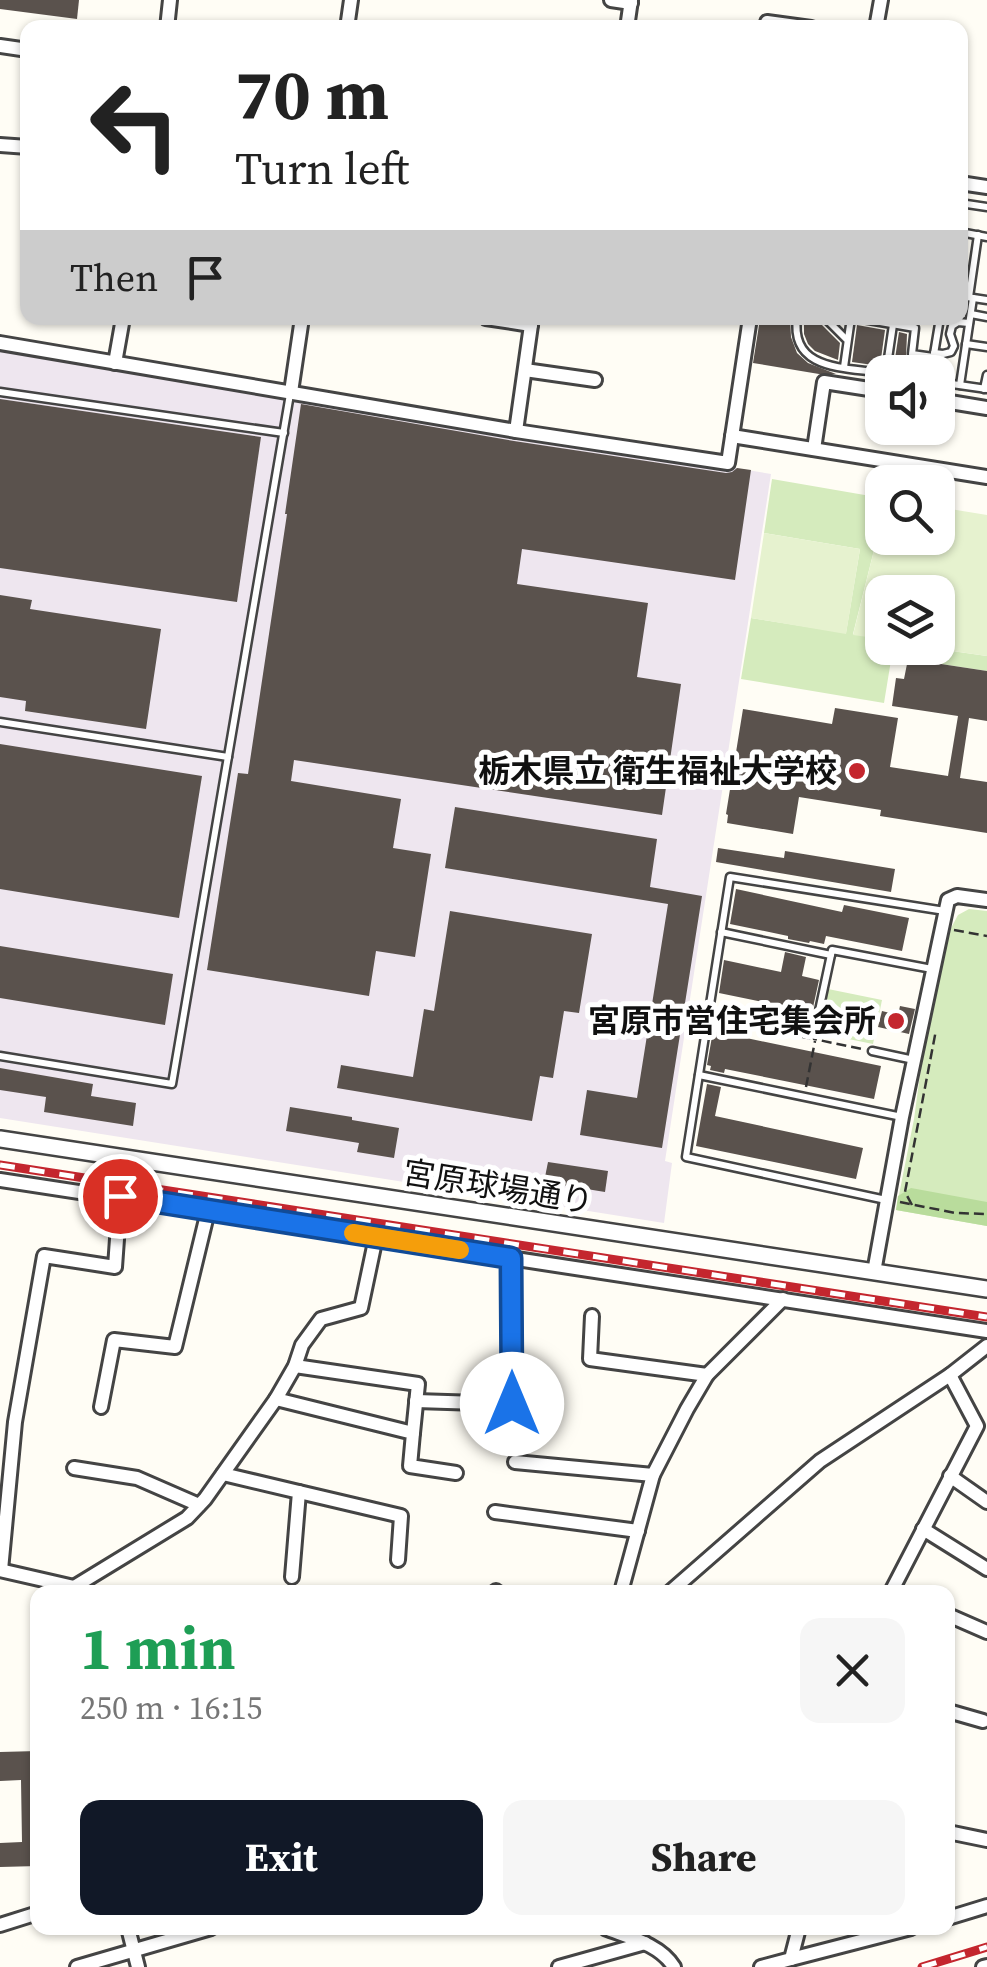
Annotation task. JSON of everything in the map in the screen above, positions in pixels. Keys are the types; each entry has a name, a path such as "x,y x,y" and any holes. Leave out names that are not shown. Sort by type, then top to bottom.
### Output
{"street":[{"path":"611,0 631,2"},
{"path":"116,363 122,325"},
{"path":"291,392 301,325"},
{"path":"516,431 530,325"},
{"path":"0,343 516,431 728,462 749,325"},
{"path":"524,370 596,380"},
{"path":"814,449 824,382 865,388"},
{"path":"955,403 987,408"},
{"path":"732,436 987,477"},
{"path":"874,1272 948,900 953,896 987,900"},
{"name":"宮原球場通り","path":"0,1140 987,1289"},
{"path":"0,1180 987,1331"},
{"path":"58,1585 1,1570 15,1422 44,1256 115,1267 120,1196"},
{"path":"102,1407 114,1340 175,1348 208,1211"},
{"path":"85,1585 187,1518 199,1505 276,1399 302,1345 321,1319 360,1308 376,1237"},
{"path":"511,1258 512,1404"},
{"path":"622,1585 653,1475 707,1376 783,1299"},
{"path":"592,1316 590,1359 707,1376"},
{"path":"678,1585 820,1461 987,1346"},
{"path":"295,1366 418,1384 410,1466 456,1473"},
{"path":"895,1585 976,1426 950,1375"},
{"path":"276,1399 413,1433"},
{"path":"416,1400 540,1405"},
{"path":"515,1462 653,1475"},
{"path":"74,1468 137,1478 199,1505"},
{"path":"222,1474 401,1516 398,1560"},
{"path":"950,1476 987,1502"},
{"path":"292,1577 299,1492"},
{"path":"495,1512 638,1530"},
{"path":"923,1529 987,1569"},
{"path":"955,1618 987,1632"},
{"path":"955,1713 983,1721"},
{"path":"955,1833 987,1840"},
{"path":"955,1916 987,1906"},
{"path":"0,1925 30,1916"},
{"path":"130,1935 138,1967"},
{"path":"77,1967 186,1935"},
{"path":"623,1935 668,1956 674,1967"},
{"path":"791,1959 797,1935"},
{"path":"761,1967 885,1935"},
{"path":"559,1967 645,1943"}],"lane":[{"path":"968,293 983,236"},
{"path":"968,265 974,266"},
{"path":"960,385 970,319 968,304"},
{"path":"970,319 987,316"},
{"path":"797,325 797,340 811,358 865,370"},
{"path":"832,325 847,340"},
{"path":"844,366 852,325"},
{"path":"887,355 893,325"},
{"path":"908,325 916,328 912,354 934,355 950,352 954,346 950,334 954,325"},
{"path":"934,355 939,325"},
{"path":"966,344 987,347"},
{"path":"955,384 986,389 987,375"},
{"path":"0,392 284,432"},
{"path":"0,1056 172,1084 291,392"},
{"path":"0,722 228,757"},
{"path":"887,1200 686,1157 714,1004 730,877 946,911"},
{"path":"721,932 831,955"},
{"path":"818,1020 832,950 933,970"},
{"path":"872,1052 914,1060"},
{"path":"699,1074 902,1116"}],"path":[{"path":"942,928 987,936"},
{"path":"714,1004 816,1025 804,1096"},
{"path":"801,1022 798,1036 872,1052"},
{"path":"912,1205 906,1192 937,1024"},
{"path":"887,1200 955,1213 987,1214"}],"shaded area":[{"path":"0,346 771,474 665,1161 672,1163 664,1223 0,1118"}],"green space":[{"path":"772,479 865,495 865,555 873,555 853,634 865,636 865,665 890,665 884,703 741,679 751,618 846,633 860,549 764,533"},
{"path":"955,510 987,515 987,656 955,651 955,575 868,575 873,555 955,555"},
{"path":"764,533 860,549 846,634 751,618"},
{"path":"865,587 865,637 853,635"},
{"path":"955,651 987,656 987,671 948,665 955,665"},
{"path":"969,909 987,911 987,1226 896,1210 923,1053 950,930 958,915"},
{"path":"828,989 882,1000 873,1044 819,1033"},
{"path":"911,1188 987,1202 987,1226 896,1210 898,1196"}],"building":[{"path":"0,0 79,0 77,19 0,9"},
{"path":"759,325 790,325 797,353 808,363 836,374 819,374 753,363"},
{"path":"804,325 822,325 840,343 838,360 815,351 804,334"},
{"path":"857,325 885,330 882,355 865,355 865,364 852,362"},
{"path":"899,332 907,334 906,355 896,355"},
{"path":"0,399 261,437 237,602 0,568"},
{"path":"301,404 726,473 737,468 751,470 735,580 522,549 517,584 648,603 637,677 681,684 662,815 294,760 291,781 401,799 393,848 431,854 415,957 376,951 369,996 207,970 238,773 248,774"},
{"path":"0,595 32,600 30,609 161,629 146,729 25,711 26,701 0,697"},
{"path":"907,665 948,665 987,671 987,721 969,718 960,778 987,782 987,833 880,816 881,810 799,797 793,834 727,823 743,709 832,724 835,708 898,718 890,767 948,776 958,716 892,706 896,678 904,679"},
{"path":"0,744 202,776 179,918 0,889"},
{"path":"455,807 657,839 650,887 702,896 662,1148 580,1135 587,1090 637,1098 668,904 445,868"},
{"path":"718,848 784,858 785,851 895,869 891,892 716,862"},
{"path":"736,889 842,912 844,905 909,918 902,951 826,936 824,944 809,943 730,924"},
{"path":"450,911 592,934 579,1013 564,1011 553,1078 540,1076 532,1121 337,1088 341,1065 413,1077 424,1009 434,1011"},
{"path":"0,946 173,974 165,1025 0,998"},
{"path":"785,952 806,957 802,976 819,980 812,1012 719,993 724,960 781,972"},
{"name":"宮原市営住宅集会所","path":"900,1006 915,1009 909,1034 878,1027 882,1011 898,1015"},
{"path":"713,1031 881,1066 874,1099 725,1069 724,1073 710,1070 707,1065"},
{"path":"0,1068 93,1084 91,1096 136,1103 133,1126 44,1112 46,1097 0,1090"},
{"path":"707,1084 721,1087 715,1116 863,1148 856,1179 696,1146"},
{"path":"290,1107 399,1128 394,1158 357,1152 359,1143 286,1131"},
{"path":"548,1162 608,1171 605,1192 544,1182"},
{"path":"30,1751 30,1866 0,1867 0,1843 22,1842 21,1780 0,1781 0,1752"}],"railway":[{"path":"0,1165 987,1317"},
{"path":"922,1967 987,1947"}],"slow traffic":[{"path":"353,1233 460,1250"}],"place":[{"name":"栃木県立 衛生福祉大学校","path":"857,771"},
{"name":"宮原市営住宅集会所","path":"896,1021"}],"route":[{"path":"120,1196 511,1258 512,1404"}]}
